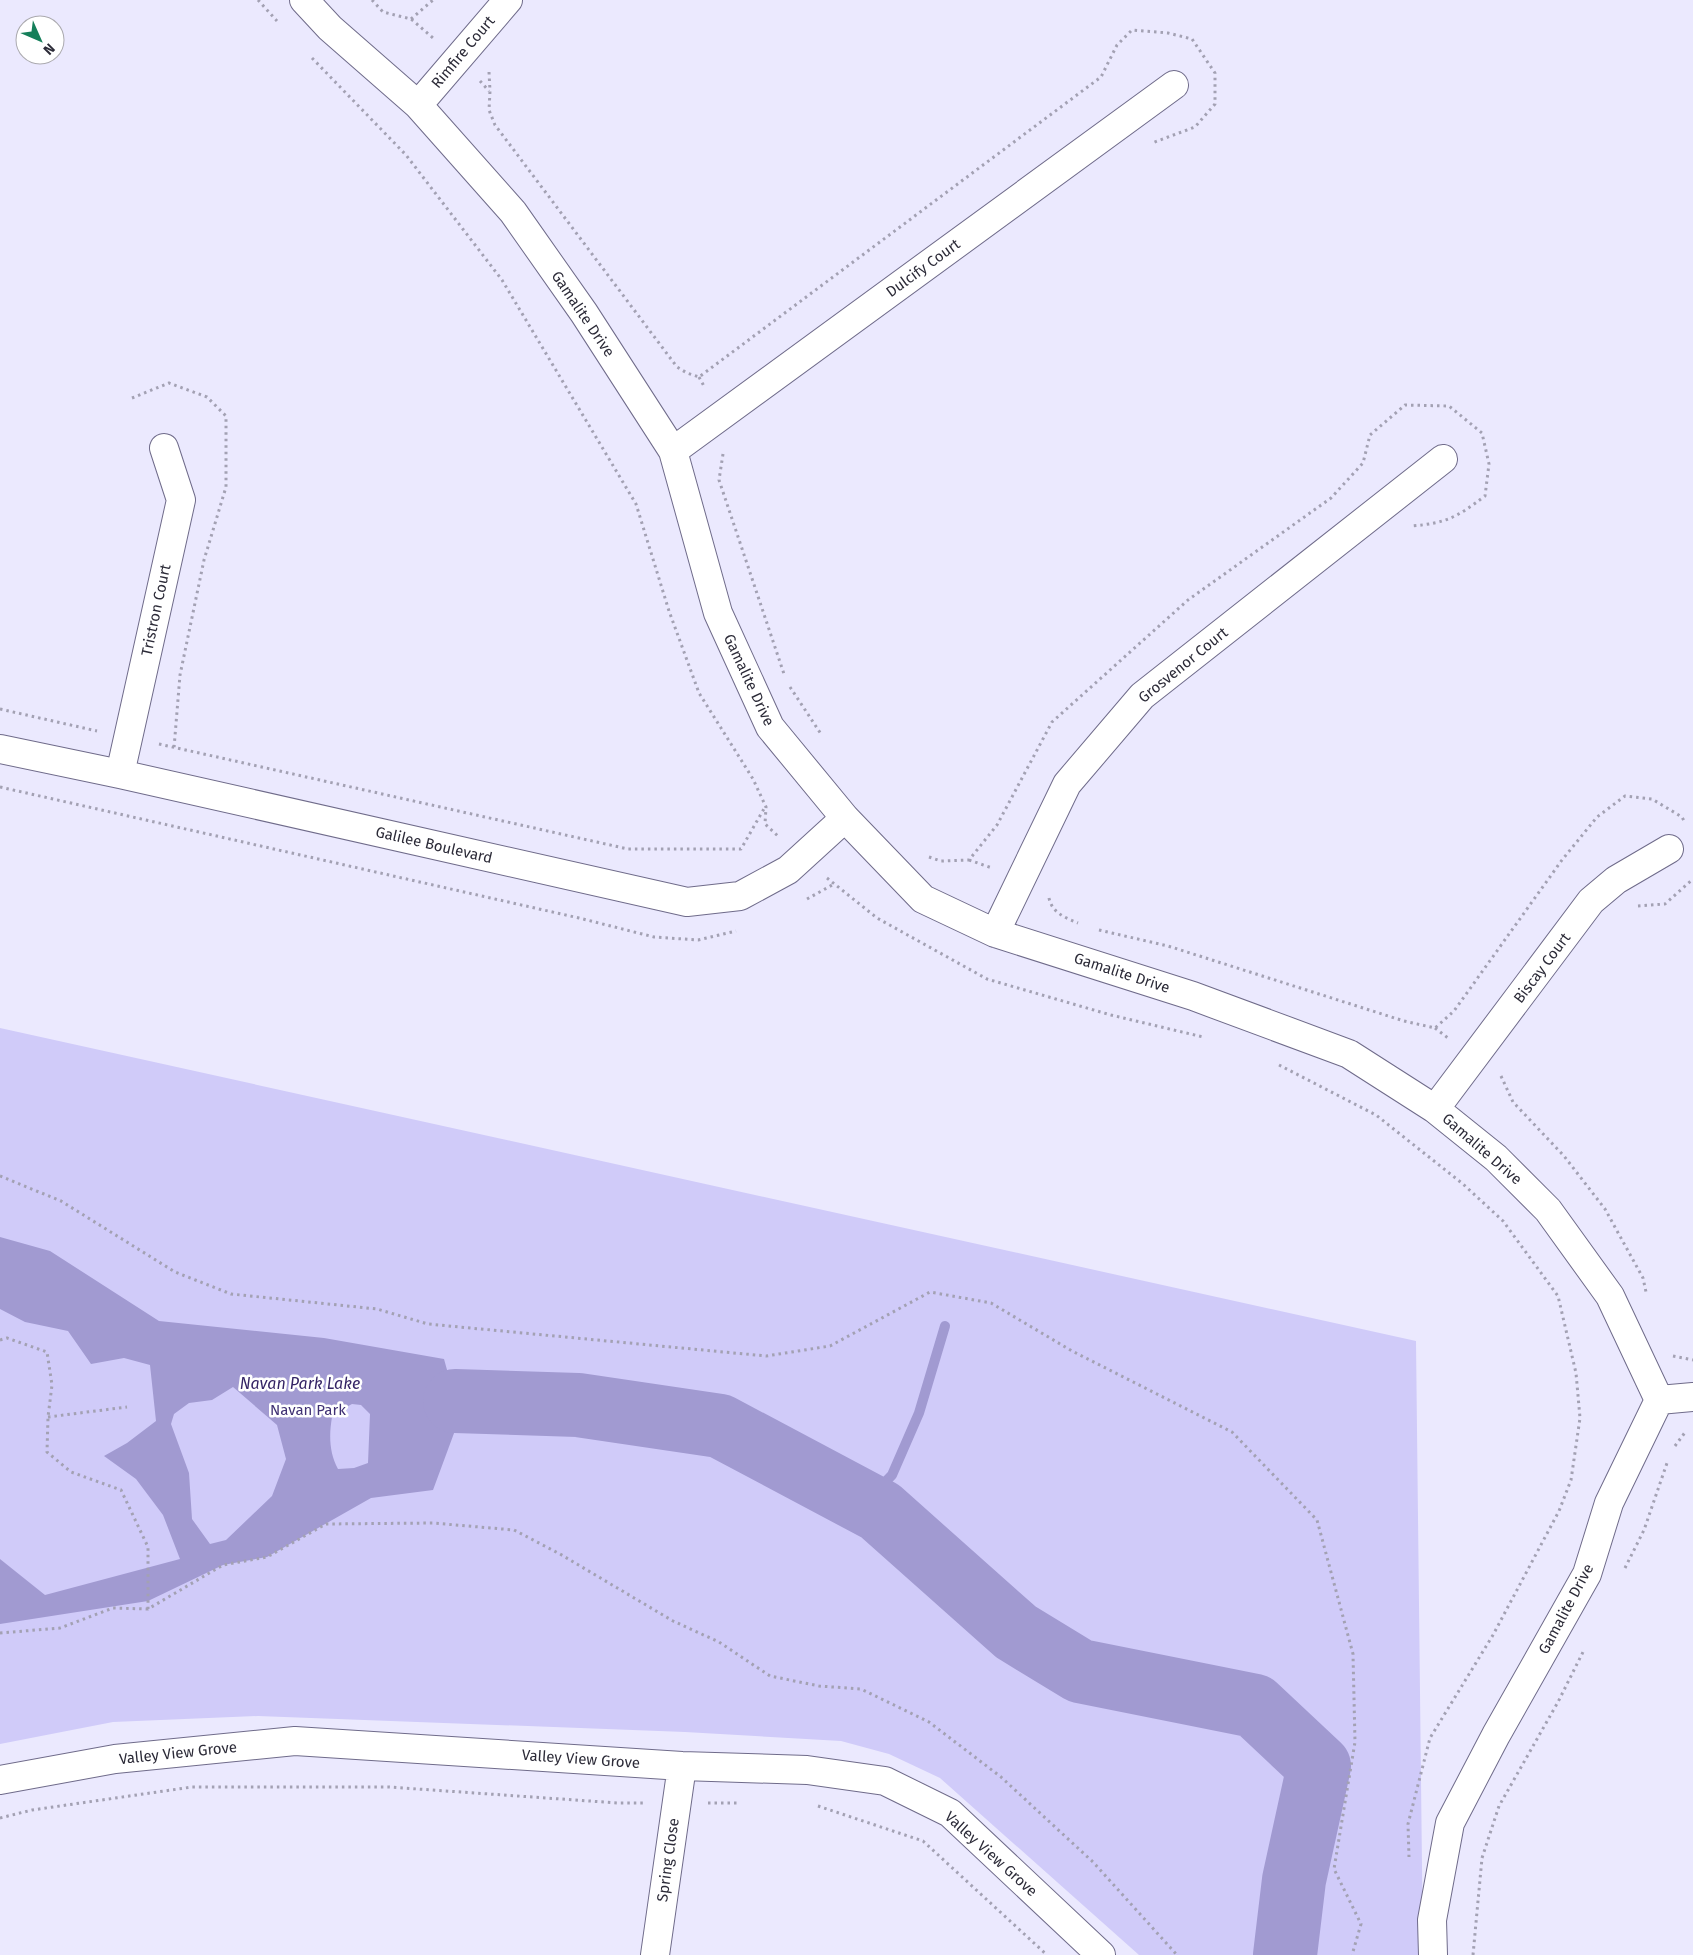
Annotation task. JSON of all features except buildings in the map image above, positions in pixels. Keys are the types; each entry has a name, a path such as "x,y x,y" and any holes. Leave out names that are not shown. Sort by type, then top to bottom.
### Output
{"street":[{"name":"Gamalite Drive","path":"304,0 330,28 418,104 513,212 584,313 672,451 718,614 770,727 845,818 923,898 995,933 1193,996 1349,1054 1435,1109 1496,1158 1548,1210 1610,1296 1659,1400 1609,1503 1588,1574 1496,1735 1450,1824 1432,1920 1433,1955"},
{"name":"Rimfire Court","path":"418,104 508,0"},
{"name":"Dulcify Court","path":"672,451 1174,85"},
{"name":"Tristron Court","path":"120,774 181,500 164,448"},
{"name":"Grosvenor Court","path":"995,933 1067,784 1142,696 1443,459"},
{"name":"Galilee Boulevard","path":"0,749 120,774 687,902 740,896 788,870 845,818"},
{"name":"Biscay Court","path":"1435,1109 1591,901 1616,880 1669,850"},
{"path":"1659,1400 1693,1397"},
{"name":"Valley View Grove","path":"0,1780 115,1759 295,1741 682,1766 807,1770 885,1780 950,1813 1101,1955"},
{"name":"Spring Close","path":"655,1955 682,1766"}],"path":[{"path":"258,0 278,21"},
{"path":"411,19 433,0"},
{"path":"488,68 489,110 496,125 677,367 699,377 1101,77 1117,45 1132,30 1168,33 1192,39 1215,73 1215,104 1195,127 1151,144"},
{"path":"311,57 406,154 502,280 636,504 669,611 700,693 753,779 766,807 765,824 801,858 877,918 987,979 1111,1015 1206,1037"},
{"path":"921,855 941,861 969,860 997,825 1052,722 1188,600 1331,498 1362,463 1370,435 1405,405 1449,406 1482,433 1489,464 1485,496 1459,515 1435,524 1407,526"},
{"path":"727,446 723,455 719,480 788,684 824,740"},
{"path":"0,709 628,849 741,849 766,807"},
{"path":"1098,930 1168,946 1404,1021 1435,1028 1454,1011 1562,860 1597,817 1625,796 1652,799 1682,817 1686,822"},
{"path":"1633,906 1665,904 1693,879"},
{"path":"1049,894 1050,902 1060,916 1082,924"},
{"path":"1279,1064 1376,1115 1463,1184 1503,1221 1558,1296 1576,1373 1580,1418 1571,1480 1559,1511 1493,1635 1430,1738 1408,1824 1409,1861"},
{"path":"1503,1068 1501,1076 1513,1102 1564,1156 1605,1209 1643,1278 1647,1294"},
{"path":"0,1176 61,1201 175,1272 231,1294 377,1309 428,1324 766,1356 830,1346 930,1292 991,1303 1072,1351 1232,1432 1317,1520 1353,1654 1355,1742 1334,1869 1361,1924 1352,1955"},
{"path":"0,1340 7,1338 47,1352 52,1384 46,1452 71,1472 121,1490 148,1548 148,1609"},
{"path":"48,1417 127,1407"},
{"path":"1670,1453 1686,1430 1693,1428"},
{"path":"1622,1573 1644,1530 1668,1461"},
{"path":"0,1633 60,1628 113,1608 148,1609 223,1565 267,1557 326,1524 433,1523 514,1530 560,1554 673,1621 719,1642 770,1676 819,1686 861,1689 929,1722 1000,1777 1094,1862 1177,1955"},
{"path":"1473,1955 1482,1858 1499,1806 1558,1702 1584,1651"},
{"path":"0,1818 32,1810 192,1787 389,1787 618,1803 741,1802"},
{"path":"815,1805 923,1841 1047,1955"}],"green space":[{"name":"Navan Park","path":"0,1028 1416,1341 1423,1955 1139,1955 940,1778 889,1754 841,1741 685,1732 258,1716 113,1722 0,1744"}],"water":[{"name":"Navan Park Lake","path":"0,1237 50,1251 159,1321 324,1338 444,1359 460,1417 433,1490 371,1498 267,1557 223,1565 148,1601 0,1624 0,1559 45,1595 180,1559 163,1515 136,1479 104,1456 127,1443 156,1421 150,1365 124,1358 91,1364 68,1331 25,1322 0,1309","holes":["233,1387 277,1425 286,1459 272,1496 226,1540 210,1544 192,1519 189,1473 171,1424 174,1414 189,1403 212,1400","352,1404 361,1405 370,1414 368,1463 354,1468 338,1469 330,1443 332,1417"]}],"waterway":[{"path":"865,1503 892,1475 919,1413 945,1326"},
{"path":"455,1401 578,1405 720,1426 880,1511 1016,1632 1080,1671 1255,1706 1319,1766 1294,1880 1285,1955"}]}
